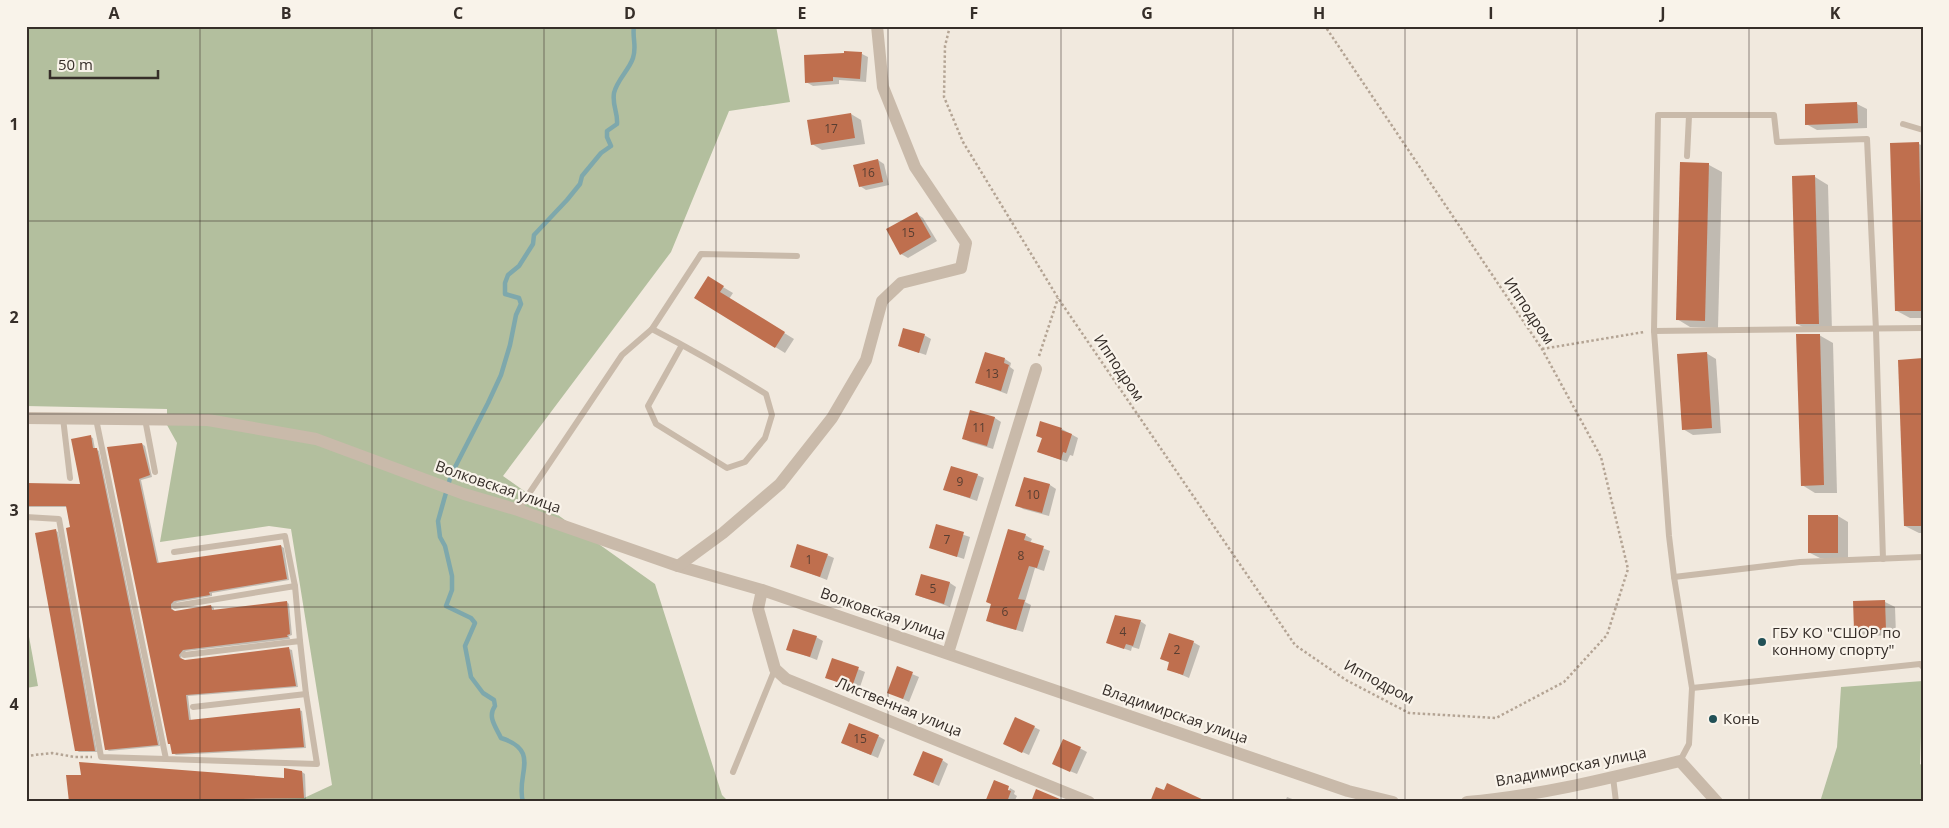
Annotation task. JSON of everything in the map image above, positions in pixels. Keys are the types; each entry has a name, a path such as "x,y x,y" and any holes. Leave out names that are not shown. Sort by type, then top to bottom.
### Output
{"street":[{"path":"678,566 723,533 780,484 832,418 866,360 882,300 901,283 961,268 966,243 915,167 883,87 877,26"},
{"path":"948,653 1036,369"},
{"name":"Волковская улица","path":"26,418 208,420 316,439 457,491 518,510 678,566 762,590 948,653"},
{"path":"762,590 758,609 775,670"},
{"name":"Владимирская улица","path":"948,653 1346,796 1393,802"},
{"name":"Лиственная улица","path":"775,670 786,679 1089,802"},
{"path":"1680,762 1717,802"},
{"name":"Владимирская улица","path":"1467,802 1497,799 1680,762"}],"lane":[{"path":"1680,762 1689,744 1692,688 1669,536 1654,331 1658,116 1774,115 1778,142 1867,139 1876,330 1883,559"},
{"path":"1688,156 1689,116"},
{"path":"1903,124 1923,130"},
{"path":"518,510 622,355 652,329 702,254 797,256"},
{"path":"1654,331 1923,328"},
{"path":"652,329 682,345 766,394 772,415 765,438 745,462 727,468 656,424 648,406 682,345"},
{"path":"63,418 70,478"},
{"path":"96,419 166,759"},
{"path":"146,420 155,472"},
{"path":"26,517 60,519 101,757 318,764 306,694 295,586 285,536 174,552"},
{"path":"1674,577 1800,562 1923,557"},
{"path":"175,606 295,586"},
{"path":"184,655 300,641"},
{"path":"1692,688 1920,664 1923,667"},
{"path":"733,772 775,670"},
{"path":"193,707 306,694"},
{"path":"1613,777 1616,802"}],"path":[{"name":"Ипподром","path":"950,26 945,46 944,97 963,142 1058,298 1295,644 1346,680 1408,713 1496,718 1564,682 1607,636 1628,569 1601,457 1542,349 1325,26"},
{"path":"1036,369 1058,298"},
{"path":"1542,349 1654,331"},
{"path":"26,756 52,753 75,757 101,757"}],"green space":[{"path":"26,26 776,26 790,102 729,111 671,252 503,476 655,584 722,795 729,802 109,802 304,798 332,785 291,529 269,526 160,542 177,443 167,425 167,409 26,406"},
{"path":"26,620 38,686 26,688"},
{"path":"1923,681 1920,764 1923,766 1923,802 1820,802 1837,747 1841,687"}],"building":[{"path":"844,51 862,52 860,79 833,77 833,81 805,83 804,55 844,53"},
{"path":"1857,102 1858,123 1805,125 1805,104"},
{"path":"851,113 855,138 811,145 807,120"},
{"path":"1919,142 1923,311 1895,311 1890,143"},
{"path":"878,159 883,182 859,187 853,165"},
{"path":"1680,162 1709,163 1705,321 1676,320"},
{"path":"1815,175 1819,324 1796,324 1792,176"},
{"path":"917,212 931,237 900,255 886,229"},
{"path":"708,276 724,286 720,292 785,332 775,348 694,298"},
{"path":"903,328 925,334 919,353 898,346"},
{"path":"1796,334 1820,334 1824,485 1801,486"},
{"path":"985,352 1005,358 1004,363 1009,365 1001,391 975,383"},
{"path":"1707,352 1712,428 1682,430 1677,354"},
{"path":"1923,358 1923,526 1904,526 1898,360"},
{"path":"970,410 995,417 987,446 962,439"},
{"path":"1040,421 1062,428 1061,430 1072,434 1066,453 1063,452 1061,460 1037,452 1042,438 1036,436"},
{"path":"91,435 93,448 97,448 158,745 105,750 66,528 70,527 66,506 26,506 26,483 80,484 71,439"},
{"path":"142,443 150,475 139,479 157,563 281,545 287,579 209,592 210,595 174,601 171,604 171,609 175,611 211,605 212,610 287,601 290,634 287,635 288,637 183,650 179,655 180,658 185,660 289,647 296,686 186,695 189,720 300,708 304,747 172,754 170,744 168,744 107,447"},
{"path":"951,466 978,474 970,498 943,490"},
{"path":"1024,477 1050,484 1042,513 1015,506"},
{"path":"1808,515 1838,515 1838,553 1808,553"},
{"path":"936,524 964,532 957,557 929,548"},
{"path":"56,529 95,751 75,751 35,533"},
{"path":"1008,529 1026,534 1024,540 1044,546 1037,568 1029,566 1018,599 1025,600 1016,630 986,621 991,604 986,602"},
{"path":"797,544 828,554 820,577 790,567"},
{"path":"921,574 950,582 944,604 915,595"},
{"path":"1885,600 1886,630 1854,630 1853,601"},
{"path":"1115,615 1141,620 1133,646 1126,644 1124,649 1106,643"},
{"path":"793,629 817,636 810,657 786,650"},
{"path":"1169,633 1194,641 1183,675 1167,670 1169,662 1160,659"},
{"path":"832,658 859,667 852,687 825,678"},
{"path":"897,666 913,672 903,699 887,693"},
{"path":"1015,717 1035,726 1022,753 1003,744"},
{"path":"849,723 879,735 871,755 841,743"},
{"path":"1063,739 1081,747 1070,772 1052,764"},
{"path":"923,751 943,759 933,783 913,775"},
{"path":"79,762 284,778 284,768 302,771 304,798 69,802 66,775 81,775"},
{"path":"994,780 1009,786 1008,790 1011,791 1007,802 985,802"},
{"path":"1167,783 1208,802 1150,802 1156,787 1164,790"},
{"path":"1036,789 1067,802 1031,802"}],"waterway":[{"path":"523,802 521,792 524,757 521,750 513,743 501,738 492,718 495,706 494,700 483,693 471,677 465,646 475,623 471,618 446,606 452,590 452,576 445,546 440,537 438,521 451,475 501,375 510,345 516,315 521,304 519,298 505,294 505,283 508,275 519,266 533,244 534,235 567,200 580,184 582,176 601,153 611,146 607,137 607,131 617,124 614,93 633,58 635,50 634,26"}],"place":[{"name":"ГБУ КО \"СШОР по конному спорту\"","path":"1762,642"},
{"name":"Конь","path":"1713,719"}]}
